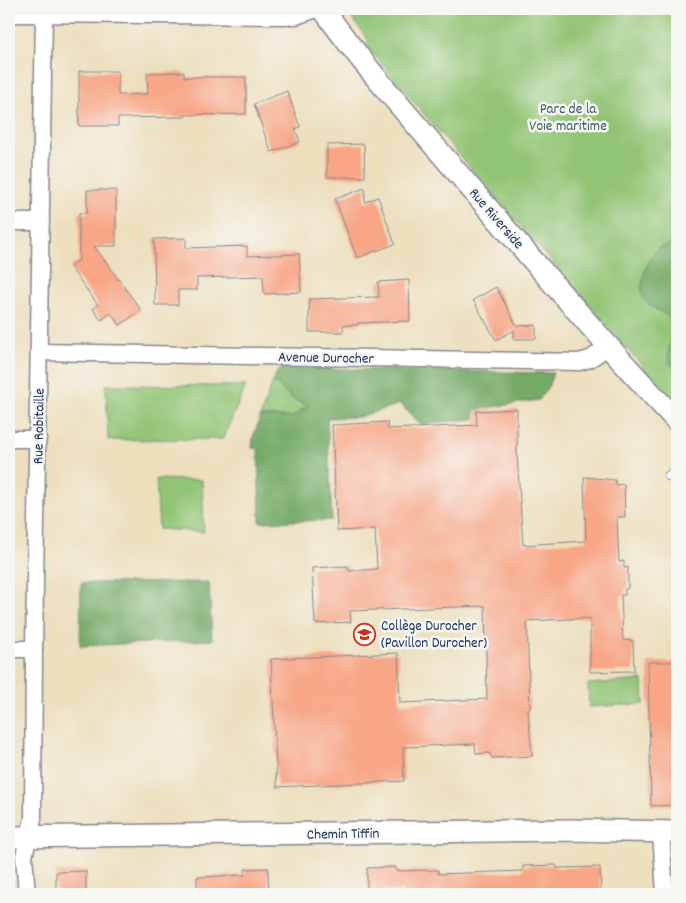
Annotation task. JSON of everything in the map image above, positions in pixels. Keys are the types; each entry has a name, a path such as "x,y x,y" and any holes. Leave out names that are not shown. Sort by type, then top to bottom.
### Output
{"street":[{"path":"9,14 296,16 317,9"},
{"name":"Rue Riverside","path":"323,9 352,48 408,115 609,346 675,415"},
{"name":"Rue Robitaille","path":"27,894 24,856 19,837 33,820 44,14"},
{"path":"9,222 41,222"},
{"name":"Avenue Durocher","path":"39,352 579,362 590,359 609,346"},
{"path":"9,439 38,439"},
{"path":"9,649 34,649"},
{"name":"Chemin Tiffin","path":"19,837 569,830 669,832"},
{"path":"665,894 669,832"}],"lane":[{"path":"669,476 677,468"}],"green space":[{"name":"Parc de la Voie maritime","path":"338,9 677,9 677,402 661,388 429,120 365,44 369,41 347,11 342,14"},
{"path":"677,231 677,324 645,301 642,289 644,273 651,258 659,248 670,244"},
{"path":"677,331 677,371 670,362 668,352 671,341"},
{"path":"285,368 553,373 549,385 539,400 474,410 475,419 420,424 400,404 359,417 327,418 332,520 260,522 258,448 252,448 253,437 260,417 293,417 308,405 294,400 273,381 278,371"},
{"path":"273,381 294,400 308,405 293,417 260,417"},
{"path":"106,385 246,386 223,439 108,440"},
{"path":"156,479 202,480 204,532 159,529"},
{"path":"209,582 212,640 80,646 81,583"},
{"path":"643,680 644,704 589,707 588,684"}],"building":[{"path":"79,71 118,71 118,95 148,94 147,73 184,72 184,77 246,77 246,114 118,118 118,126 79,126"},
{"path":"287,91 300,127 295,129 300,142 271,152 254,104"},
{"path":"364,144 365,177 327,177 327,145"},
{"path":"365,188 365,202 378,197 395,244 357,258 335,199"},
{"path":"87,190 116,190 116,246 94,246 141,310 120,325 111,313 101,320 93,309 98,305 70,267 79,260 79,213 87,213"},
{"path":"186,238 186,248 247,246 247,256 299,254 301,292 264,294 263,276 197,278 197,290 178,290 178,305 155,305 154,239"},
{"path":"409,280 410,321 343,325 343,332 309,332 309,299 379,297 378,282"},
{"path":"496,287 517,326 536,325 536,339 514,339 514,330 496,340 473,300"},
{"path":"517,409 517,454 523,545 586,541 584,477 615,480 616,485 624,484 625,517 617,517 619,562 624,561 624,568 628,567 628,588 625,589 625,595 621,595 623,640 633,641 634,671 590,672 590,618 527,621 530,709 528,709 532,756 492,758 489,753 476,754 475,744 403,747 404,781 277,787 271,659 398,653 400,703 487,699 485,606 350,611 351,622 315,624 312,568 348,566 349,571 377,569 375,529 337,531 332,425 387,422 388,429 477,425 476,411"},
{"path":"648,662 677,662 677,805 651,806"},
{"path":"556,865 557,868 600,867 601,894 403,894 403,891 367,892 367,868 396,867 396,871 438,870 438,874 523,871 523,866"},
{"path":"268,868 269,894 197,894 197,877 245,875 245,869"},
{"path":"86,871 86,894 56,894 56,872"}],"place":[{"name":"Collège Durocher (Pavillon Durocher)","path":"365,634"}]}
